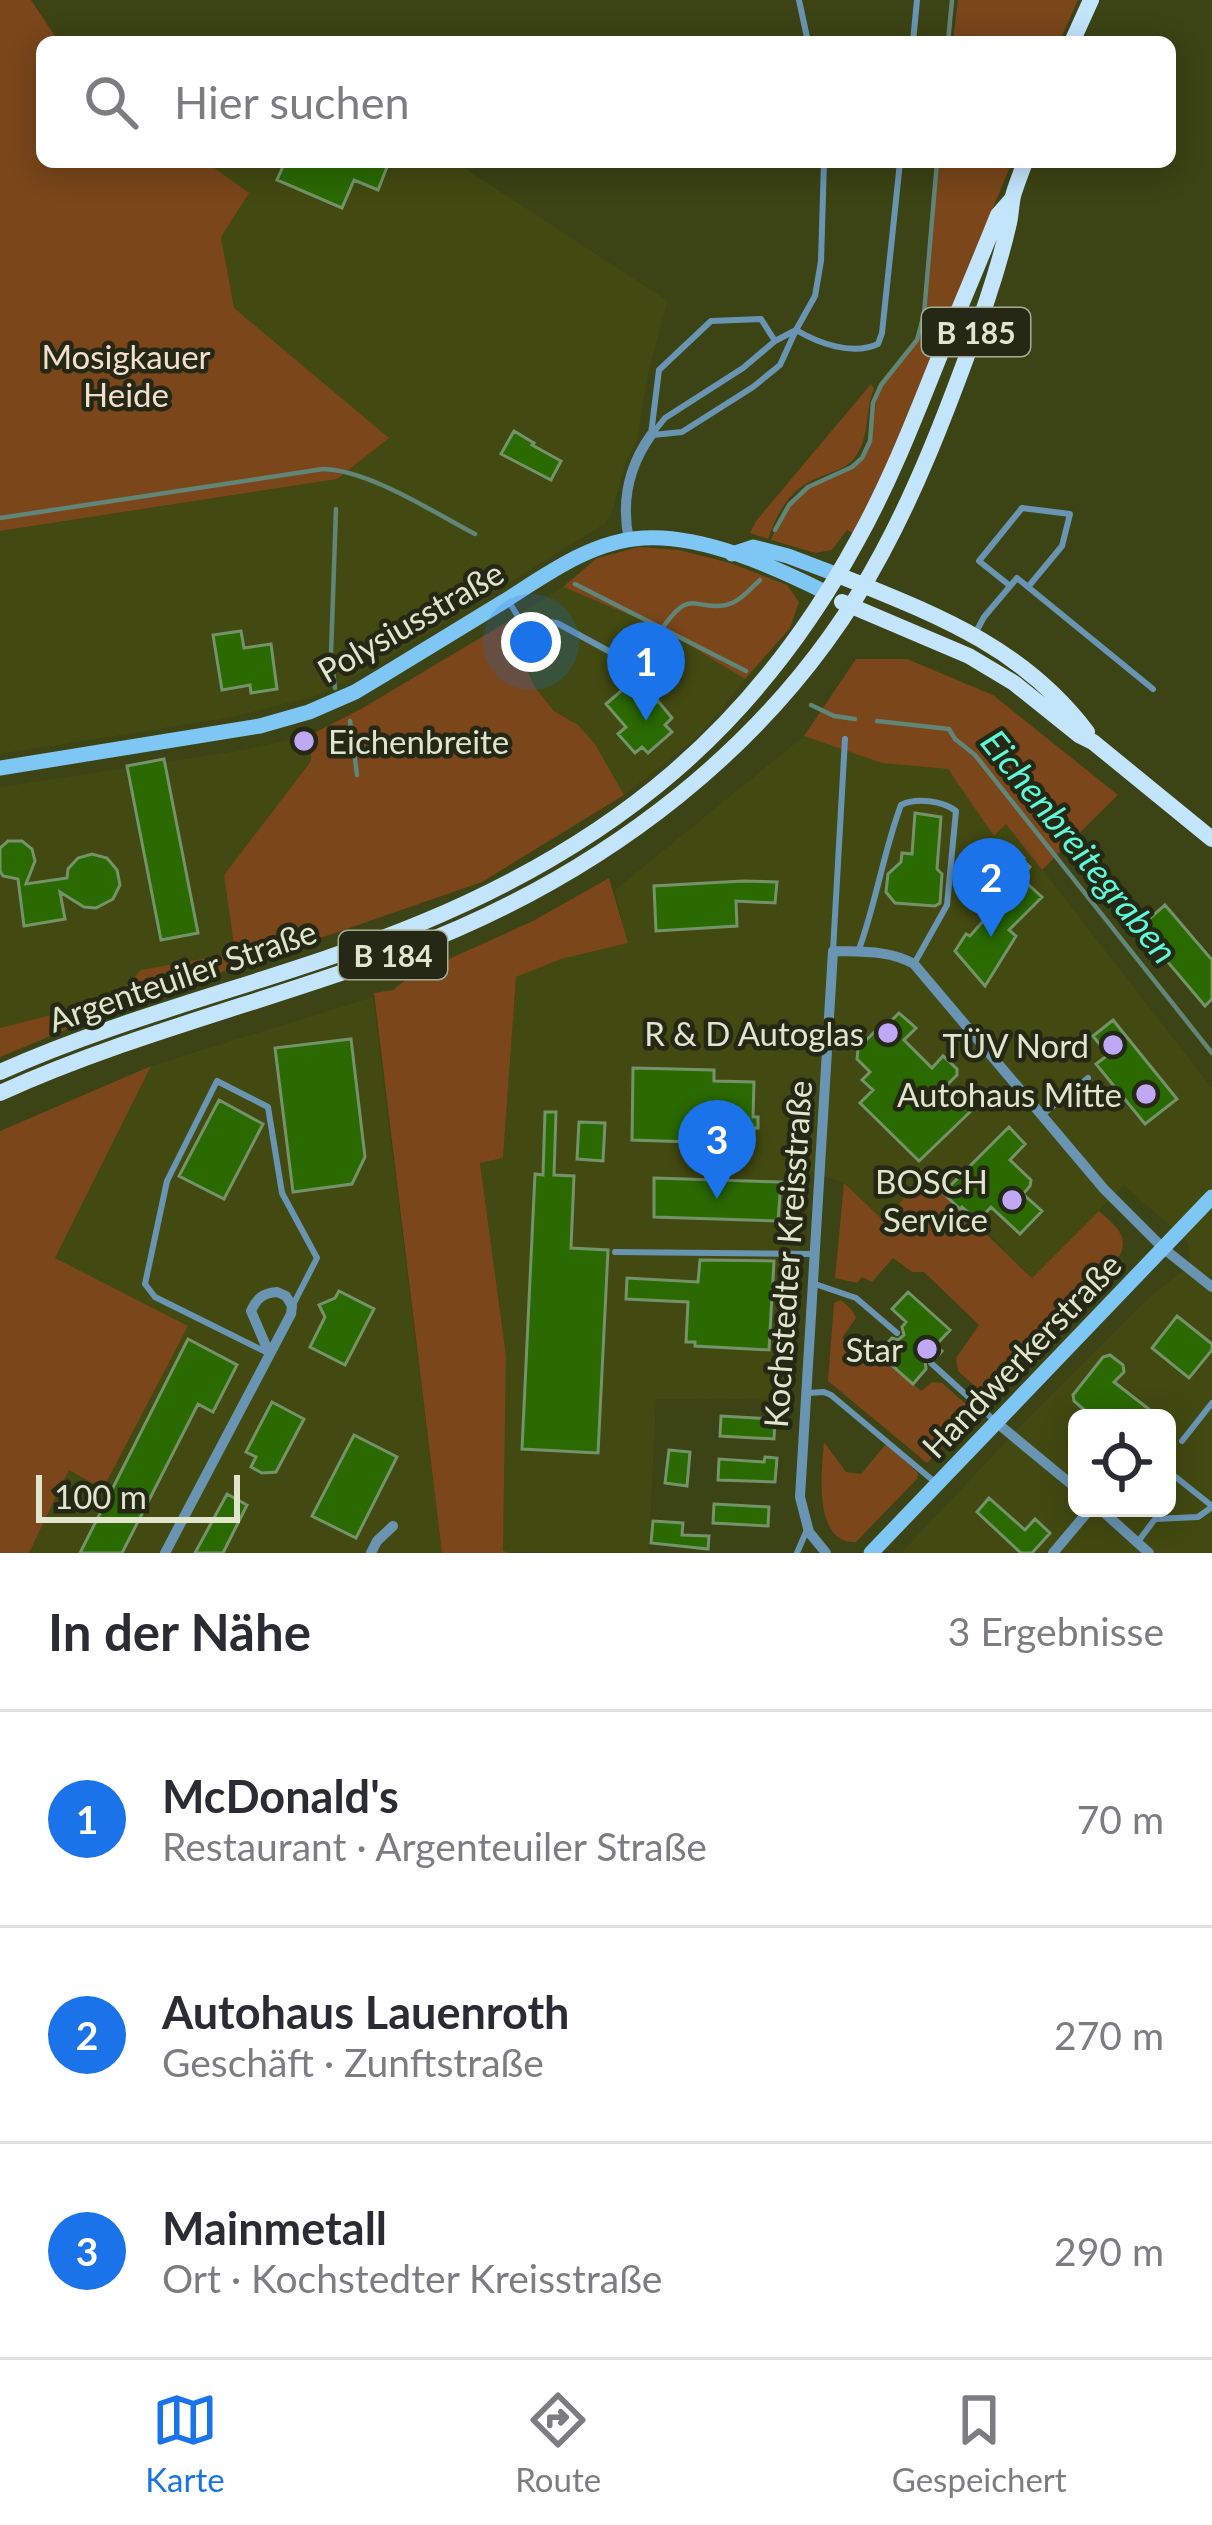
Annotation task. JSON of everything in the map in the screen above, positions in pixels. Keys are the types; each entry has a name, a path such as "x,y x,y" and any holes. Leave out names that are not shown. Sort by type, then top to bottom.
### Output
{"main road":[{"path":"1075,36 1090,0"},
{"name":"Argenteuiler Straße","path":"0,1093 160,1032 400,952 537,891 642,826 744,737 789,689 850,606 908,499 985,306 1023,168"},
{"name":"Argenteuiler Straße","path":"0,1072 158,1012 418,925 572,849 692,758 766,675 838,575 893,472 998,215 1012,199"},
{"path":"838,575 1009,656 1064,702 1093,742"},
{"path":"826,593 969,656 1014,683 1212,839"}],"street":[{"path":"629,539 625,515 630,478 651,435"},
{"name":"Polysiusstraße","path":"0,768 236,731 309,712 370,683 588,551 629,539 687,540 826,593"},
{"name":"Polysiusstraße","path":"732,554 753,547 838,575"},
{"path":"833,951 899,956 914,964 1104,1189 1163,1248 1212,1287"},
{"name":"Kochstedter Kreisstraße","path":"807,1529 800,1497 833,951"},
{"name":"Handwerkerstraße","path":"871,1553 1212,1196"},
{"path":"165,1553 287,1322 292,1306 278,1292 256,1300 251,1311 269,1353"},
{"path":"997,1423 1068,1482"},
{"path":"1053,1553 1087,1517"},
{"path":"1106,1517 1149,1553"},
{"path":"371,1553 393,1526"},
{"path":"807,1529 826,1553"}],"lane":[{"path":"799,0 807,36"},
{"path":"914,36 917,0"},
{"path":"651,435 682,432 780,365 815,296 824,168"},
{"path":"796,330 818,343 866,350 878,344 900,168"},
{"path":"651,435 659,370 711,321 761,319 776,341"},
{"path":"651,435 665,418 796,330"},
{"path":"1010,586 979,561 1022,508 1070,514 1062,546 1028,587"},
{"path":"975,636 984,617 1017,578 1153,689"},
{"path":"507,599 519,618 557,623 662,680"},
{"path":"833,951 845,739"},
{"path":"858,952 901,805 910,800 947,805 956,812 947,905 914,964"},
{"path":"1042,1115 1088,1078"},
{"path":"269,1353 155,1297 145,1284 167,1180 217,1081 268,1107 283,1193 317,1258 292,1306"},
{"path":"615,1252 813,1254"},
{"path":"812,1282 856,1298 896,1333"},
{"path":"931,1363 997,1423"},
{"path":"806,1394 831,1396 938,1485"},
{"path":"1182,1441 1212,1403"},
{"path":"1176,1477 1212,1506 1198,1517"},
{"path":"1137,1543 1155,1519 1212,1516"},
{"path":"797,1553 807,1529"}],"shaded area":[{"path":"214,168 464,168 668,301 649,369 637,440 611,515 604,524 386,659 320,695 228,718 0,754 0,531 337,479 388,438 234,309 221,237 248,193"},
{"path":"563,587 661,628 745,679 700,735 624,795 594,744 573,721 554,711 507,648 507,622"},
{"path":"310,735 311,761 224,875 235,953 142,970 114,999 0,1028 0,787 238,751"},
{"path":"804,736 882,763 948,769 995,835 1006,823 1212,1088 1212,1553 901,1553 1031,1415 1152,1295 1181,1273 1190,1258 1188,1242 1124,1185 1033,1278 921,1168 919,1182 884,1221 844,1183 808,1171 784,1400 656,1399 649,1553 503,1552 506,1356 480,1163 503,1158 516,977 561,959 627,943 615,890"},
{"path":"373,997 442,1553 29,1553 69,1470 104,1489 187,1326 55,1258 151,1066"}],"green space":[{"name":"Mosigkauer Heide","path":"0,0 31,0 55,36 36,36 36,168 214,168 249,193 221,237 234,308 389,438 337,479 0,531"},
{"path":"958,0 1078,0 1062,36 954,36"},
{"path":"938,168 1010,168 886,466 853,533 847,530 832,550 816,553 771,540 799,496 860,461 869,443 881,388 925,327"},
{"path":"871,384 865,434 853,460 793,494 768,539 750,533 756,521"},
{"path":"639,547 679,550 730,563 787,585 799,602 790,628 745,679 661,628 563,587 597,558"},
{"path":"507,622 508,648 554,711 578,725 595,744 624,795 482,882 118,1008 0,1057 0,1028 114,999 141,970 235,953 224,875 311,761 310,735"},
{"path":"856,659 907,659 993,695 1118,795 1042,870 1006,824 994,836 948,769 882,763 804,736"},
{"path":"609,878 628,943 561,959 516,977 503,1158 480,1163 506,1356 503,1551 511,1553 442,1553 374,993 393,990 409,977 533,921"},
{"path":"151,1066 55,1258 188,1326 103,1489 69,1470 29,1553 0,1553 0,1131"},
{"path":"921,1168 1032,1278 1099,1211 1122,1239 1117,1260 989,1399 958,1371 956,1358 979,1325 924,1272 912,1272 893,1258 872,1282 862,1277 857,1283 835,1278 844,1183 884,1221 918,1182 912,1176"},
{"path":"841,1300 856,1318 842,1338 874,1365 883,1357 921,1391 932,1382 942,1383 976,1413 927,1463 828,1381 834,1303"},
{"path":"824,1442 846,1472 861,1474 886,1444 918,1473 856,1542 832,1531 826,1518"}],"building":[{"path":"282,168 387,168 378,190 354,180 342,208 277,180"},
{"path":"514,431 561,461 551,480 501,454"},
{"path":"241,631 244,648 271,644 277,689 251,693 250,685 222,690 213,635"},
{"path":"629,684 650,708 658,701 672,718 665,725 672,732 648,753 642,747 635,753 618,734 626,727 606,704"},
{"path":"164,759 198,933 161,940 127,766"},
{"path":"915,813 941,817 937,869 942,874 940,903 935,906 895,903 886,892 888,874 901,862 902,853 912,854"},
{"path":"8,841 22,841 32,849 35,861 26,884 67,878 78,858 92,854 107,858 117,870 120,885 113,899 96,908 84,907 60,892 65,919 24,926 18,879 0,871 0,848"},
{"path":"1010,845 1030,867 1015,884 993,863"},
{"path":"1021,878 1042,897 1009,930 1016,936 985,986 955,951"},
{"path":"777,882 775,903 736,901 737,926 656,931 654,886"},
{"path":"1165,905 1212,960 1212,999 1205,1006 1139,928"},
{"path":"899,1013 916,1028 904,1040 932,1068 943,1056 957,1069 947,1085 972,1110 919,1161 860,1103 873,1090 862,1080 870,1072 857,1059 858,1049"},
{"path":"1113,1020 1177,1099 1145,1124 1096,1064 1108,1055 1093,1036"},
{"path":"351,1039 365,1157 352,1184 293,1192 275,1048"},
{"path":"633,1068 714,1070 714,1081 754,1082 753,1117 758,1117 758,1128 754,1128 753,1144 632,1140"},
{"path":"219,1100 263,1124 224,1199 179,1176"},
{"path":"545,1112 556,1112 554,1175 574,1176 571,1248 608,1250 598,1453 522,1449 535,1174 543,1175"},
{"path":"579,1122 605,1123 603,1161 577,1159"},
{"path":"1009,1127 1025,1144 1010,1160 1031,1180 1023,1194 1042,1211 1020,1234 991,1207 978,1221 943,1193"},
{"path":"654,1178 781,1182 778,1221 654,1217"},
{"path":"700,1260 774,1261 769,1350 695,1346 695,1342 686,1342 688,1302 626,1299 627,1278 698,1282"},
{"path":"339,1291 374,1309 345,1365 310,1347 325,1317 319,1305"},
{"path":"908,1292 950,1330 936,1345 942,1351 936,1358 925,1359 926,1369 913,1384 878,1353 892,1338 904,1335 906,1322 892,1309"},
{"path":"1177,1316 1212,1344 1189,1378 1152,1348"},
{"path":"188,1339 237,1365 213,1412 198,1404 122,1553 80,1553"},
{"path":"1110,1355 1123,1365 1124,1372 1114,1382 1149,1409 1083,1409 1074,1401 1073,1395 1103,1357"},
{"path":"272,1402 304,1419 276,1472 262,1473 251,1467 256,1457 246,1452"},
{"path":"721,1416 775,1419 774,1439 720,1436"},
{"path":"354,1435 397,1457 356,1538 312,1516"},
{"path":"669,1450 690,1452 687,1486 665,1483"},
{"path":"765,1457 777,1458 775,1482 718,1480 719,1459 764,1462"},
{"path":"227,1494 247,1505 223,1553 195,1553"},
{"path":"989,1498 1025,1530 1035,1519 1050,1533 1032,1553 1021,1553 977,1512"},
{"path":"714,1504 769,1507 768,1526 713,1523"},
{"path":"653,1521 683,1523 682,1535 709,1536 708,1549 651,1543"}],"waterway":[{"path":"949,36 952,0"},
{"path":"775,530 789,505 808,487 862,458 881,385 917,340 924,314 936,168"},
{"path":"0,518 323,469 380,484 475,534"},
{"path":"335,688 331,654 336,509"},
{"path":"663,627 687,604 731,603 760,580"},
{"name":"Eichenbreitegraben","path":"575,584 746,671"},
{"name":"Eichenbreitegraben","path":"811,705 855,719"},
{"path":"350,721 357,775"},
{"name":"Eichenbreitegraben","path":"877,721 949,729 975,755 1212,1053"}],"place":[{"name":"McDonald's","path":"646,721"},
{"name":"Eichenbreite","path":"304,741"},
{"name":"Autohaus Lauenroth","path":"991,937"},
{"name":"R & D Autoglas","path":"888,1033"},
{"name":"TÜV Nord","path":"1113,1045"},
{"name":"Autohaus Mitte","path":"1146,1094"},
{"name":"Mainmetall","path":"717,1199"},
{"name":"BOSCH Service","path":"1012,1200"},
{"name":"Star","path":"927,1349"}]}
